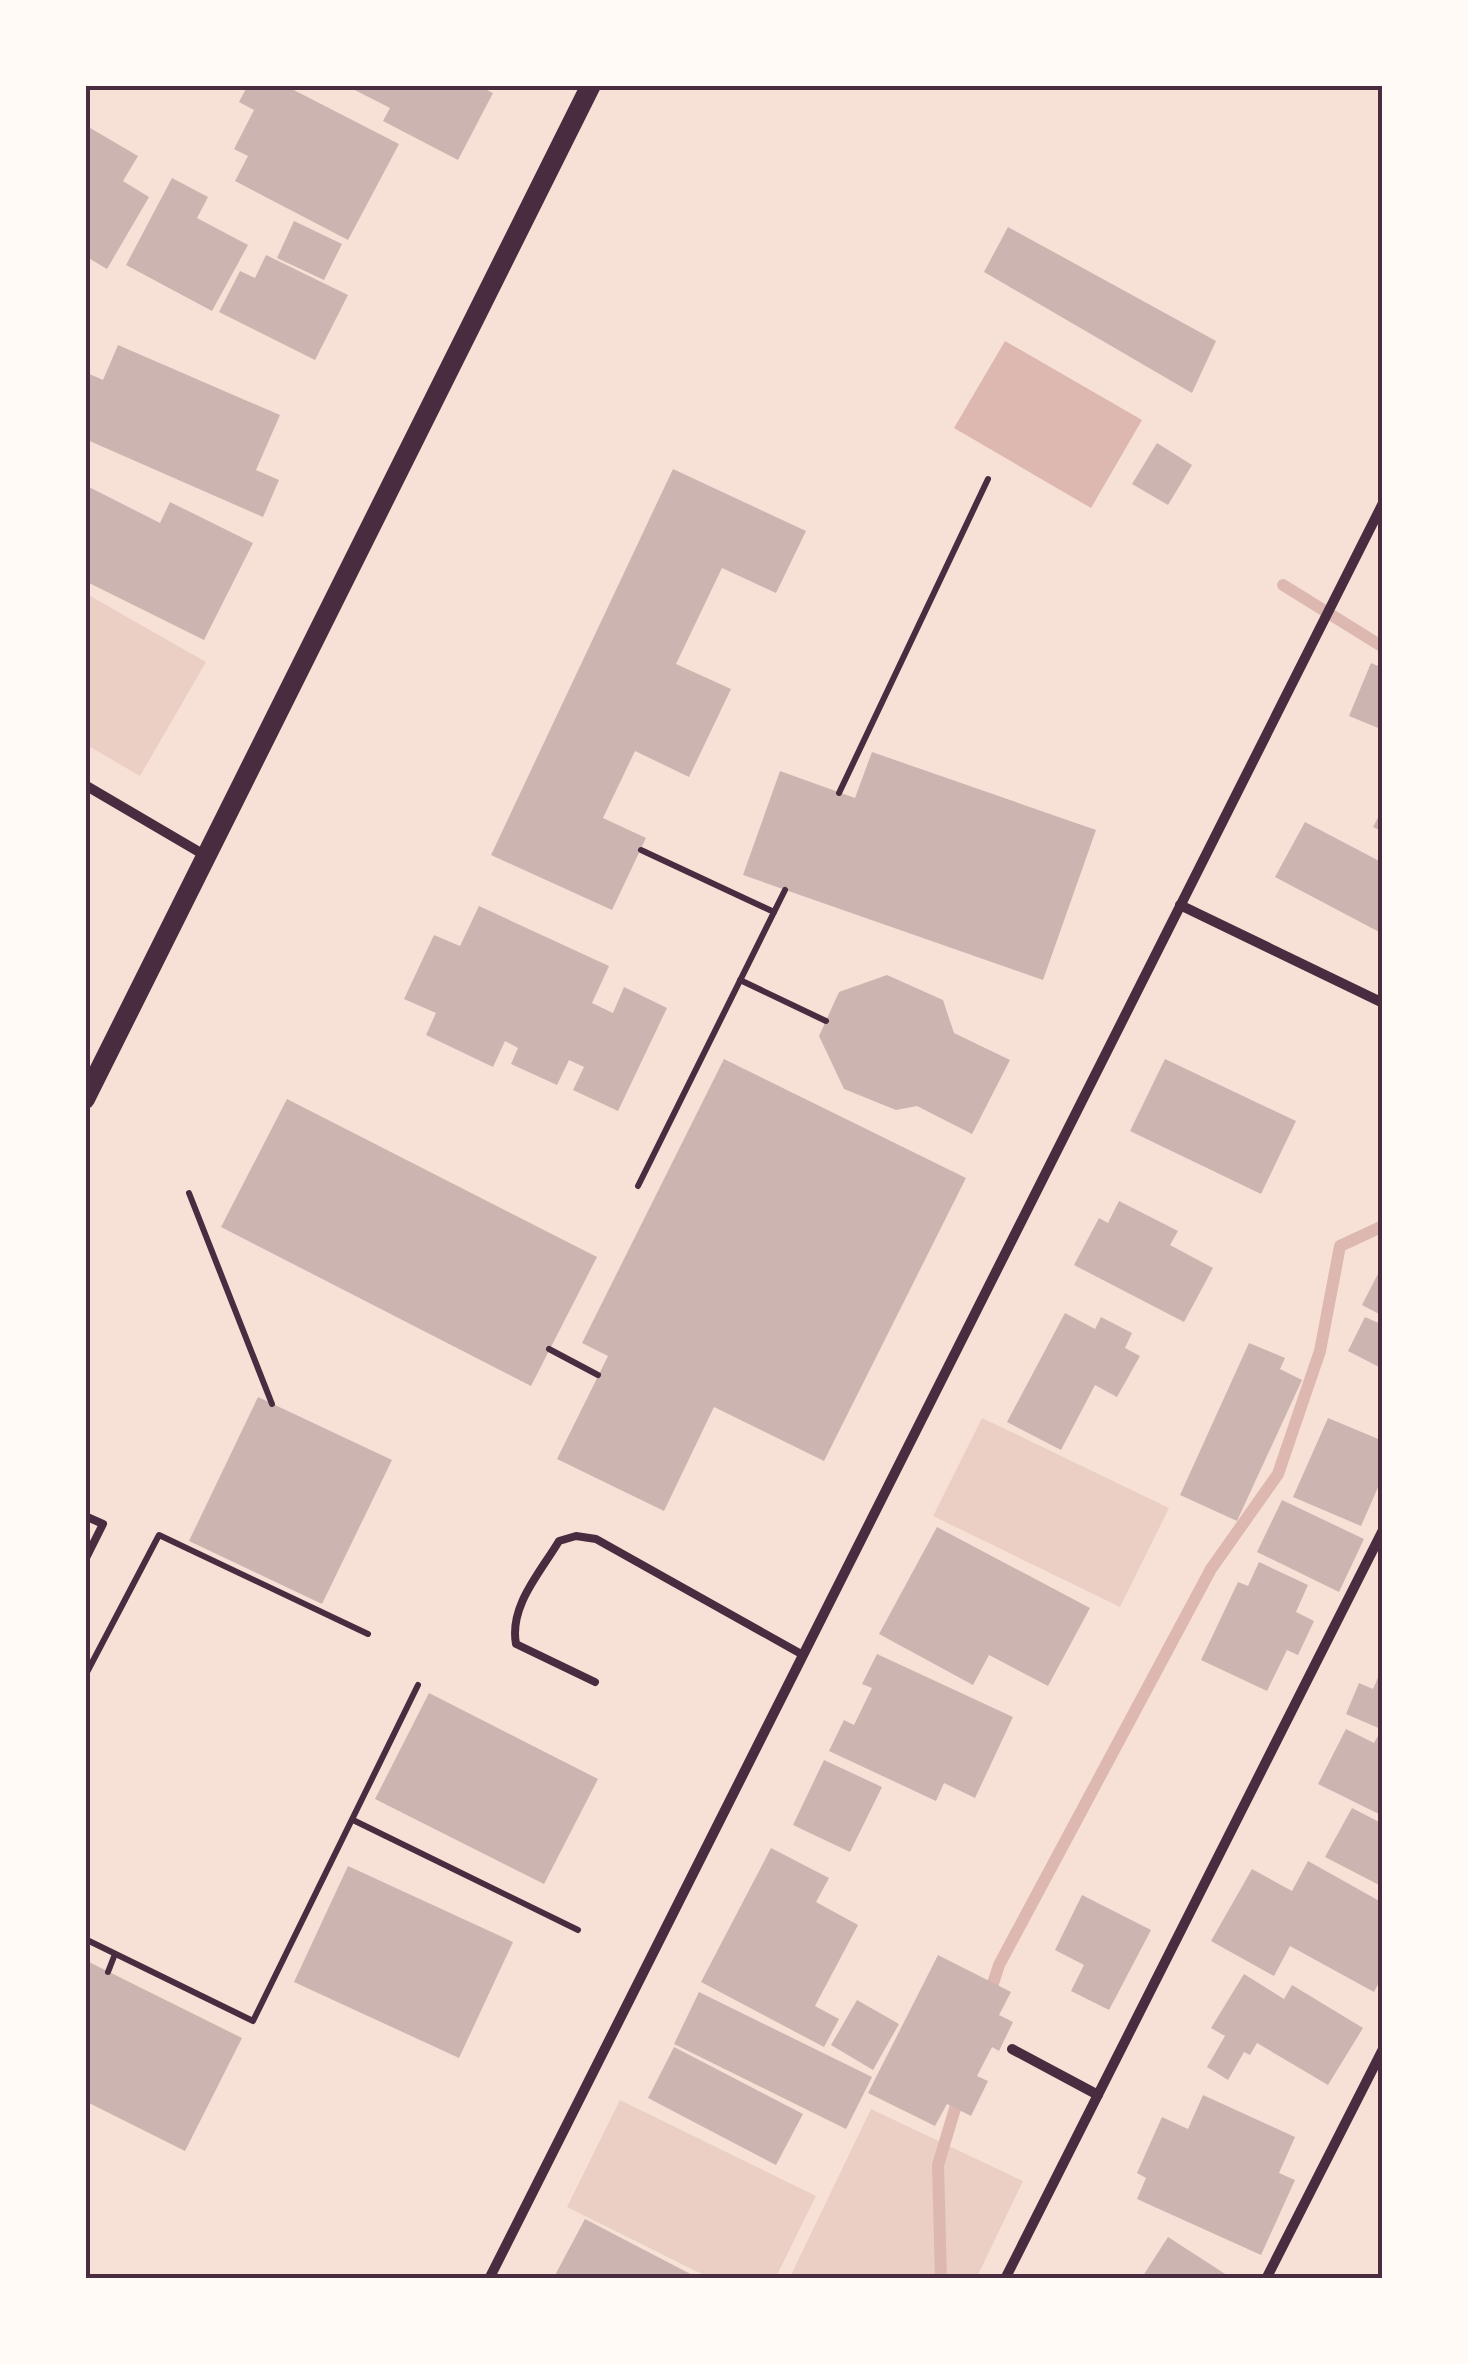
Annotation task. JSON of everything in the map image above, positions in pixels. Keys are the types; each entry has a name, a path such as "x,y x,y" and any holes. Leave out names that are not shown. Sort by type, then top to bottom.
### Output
{"main road":[{"path":"85,1099 591,85"}],"street":[{"path":"489,2279 1383,503"},
{"path":"85,785 206,856"},
{"path":"1180,905 1383,1003"},
{"path":"1005,2279 1383,1530"},
{"path":"1266,2279 1383,2048"},
{"path":"1012,2050 1098,2095"}],"lane":[{"path":"85,1516 103,1524 85,1560"},
{"path":"595,1682 516,1644 513,1626 517,1610 559,1542 576,1536 596,1539 803,1655"}],"path":[{"path":"840,793 988,479"},
{"path":"640,850 774,912"},
{"path":"638,1186 785,890"},
{"path":"740,980 826,1020"},
{"path":"189,1194 272,1404"},
{"path":"549,1349 598,1375"},
{"path":"85,1676 160,1535 368,1634"},
{"path":"85,1940 253,2021 418,1685"},
{"path":"353,1820 578,1930"},
{"path":"108,1972 115,1954"}],"shaded area":[{"path":"1005,341 1142,420 1091,508 954,428"},
{"path":"85,593 206,662 140,776 85,744"},
{"path":"982,1418 1169,1508 1120,1607 933,1516"},
{"path":"620,2100 816,2196 775,2279 712,2279 567,2207"},
{"path":"871,2109 1023,2181 976,2279 789,2279"}],"building":[{"path":"248,85 284,85 399,144 348,240 235,181 248,156 234,149 254,110 239,102"},
{"path":"345,85 477,85 493,93 458,160 383,121 390,108"},
{"path":"85,125 138,156 123,181 149,197 107,269 85,256"},
{"path":"172,178 208,197 197,218 248,245 212,311 126,265"},
{"path":"294,221 342,244 324,280 277,258"},
{"path":"1008,227 1216,341 1192,393 984,272"},
{"path":"266,255 348,295 315,360 219,312 240,271 255,278"},
{"path":"118,345 280,415 256,470 279,480 263,517 85,439 85,372 103,380"},
{"path":"1157,443 1192,465 1168,505 1132,484"},
{"path":"673,469 806,531 776,593 722,568 676,664 731,689 689,777 635,751 603,818 646,838 612,910 491,855"},
{"path":"85,485 160,523 170,502 253,543 204,640 85,581"},
{"path":"1371,663 1383,668 1383,730 1349,716"},
{"path":"872,752 1096,830 1043,980 743,875 780,771 855,798"},
{"path":"1383,808 1383,832 1373,827"},
{"path":"1305,822 1383,863 1383,934 1275,877"},
{"path":"479,906 609,966 592,1003 613,1013 624,987 667,1008 618,1111 573,1090 584,1067 569,1060 557,1085 511,1064 518,1048 505,1041 493,1067 426,1035 436,1013 404,999 434,935 460,946"},
{"path":"887,975 943,1000 954,1033 1010,1060 972,1134 917,1106 896,1110 844,1089 819,1036 839,992"},
{"path":"724,1059 966,1178 824,1461 714,1407 664,1511 557,1459 608,1356 582,1343"},
{"path":"1165,1059 1296,1121 1261,1194 1130,1131"},
{"path":"287,1099 597,1257 531,1386 221,1227"},
{"path":"1119,1201 1178,1231 1170,1245 1213,1268 1184,1322 1074,1265 1099,1218 1108,1223"},
{"path":"1383,1264 1383,1316 1362,1305"},
{"path":"1065,1313 1095,1329 1101,1317 1132,1333 1125,1348 1140,1356 1117,1397 1095,1385 1061,1450 1007,1422"},
{"path":"1365,1317 1383,1325 1383,1369 1348,1351"},
{"path":"1249,1343 1285,1358 1280,1369 1302,1380 1237,1521 1180,1495"},
{"path":"258,1397 392,1460 322,1604 189,1541"},
{"path":"1328,1418 1383,1441 1383,1476 1361,1526 1293,1497"},
{"path":"1282,1500 1364,1539 1339,1592 1257,1552"},
{"path":"937,1527 1090,1608 1048,1686 989,1655 973,1685 879,1634"},
{"path":"1259,1562 1308,1585 1296,1612 1314,1621 1298,1655 1287,1650 1267,1691 1201,1660 1238,1582 1248,1586"},
{"path":"877,1654 1013,1717 975,1798 944,1783 936,1801 829,1751 844,1720 854,1725 872,1688 862,1684"},
{"path":"1383,1666 1383,1730 1346,1714 1359,1683 1373,1689"},
{"path":"429,1693 598,1779 544,1884 375,1799"},
{"path":"1346,1729 1374,1743 1379,1734 1383,1736 1383,1816 1318,1784"},
{"path":"824,1760 882,1787 850,1852 793,1825"},
{"path":"1352,1808 1383,1824 1383,1887 1325,1857"},
{"path":"771,1848 829,1878 816,1902 858,1925 815,2006 839,2019 824,2047 701,1982"},
{"path":"1308,1861 1383,1903 1383,1975 1374,1992 1290,1946 1274,1976 1211,1941 1252,1869 1292,1891"},
{"path":"348,1866 513,1942 459,2058 294,1982"},
{"path":"1082,1895 1151,1930 1109,2010 1071,1991 1084,1965 1055,1950"},
{"path":"938,1955 1011,1992 999,2015 1013,2022 999,2051 992,2047 977,2076 988,2081 971,2116 947,2104 935,2126 868,2093"},
{"path":"85,1960 242,2038 185,2151 85,2101"},
{"path":"1244,1974 1284,1999 1292,1985 1363,2028 1328,2085 1257,2043 1250,2055 1244,2052 1228,2080 1207,2067 1225,2036 1211,2028"},
{"path":"699,1992 872,2077 846,2129 674,2044"},
{"path":"857,2000 899,2024 873,2070 831,2045"},
{"path":"674,2047 803,2114 776,2165 648,2098"},
{"path":"1203,2095 1295,2137 1279,2173 1295,2180 1261,2255 1137,2199 1146,2178 1137,2173 1162,2117 1188,2129"},
{"path":"585,2219 700,2279 553,2279"},
{"path":"1168,2237 1233,2279 1141,2279"}],"waterway":[{"path":"1283,585 1383,647"},
{"path":"989,1996 999,1965 1211,1569 1278,1474 1320,1351 1340,1246 1383,1226"},
{"path":"941,2279 938,2165 960,2092"}]}
